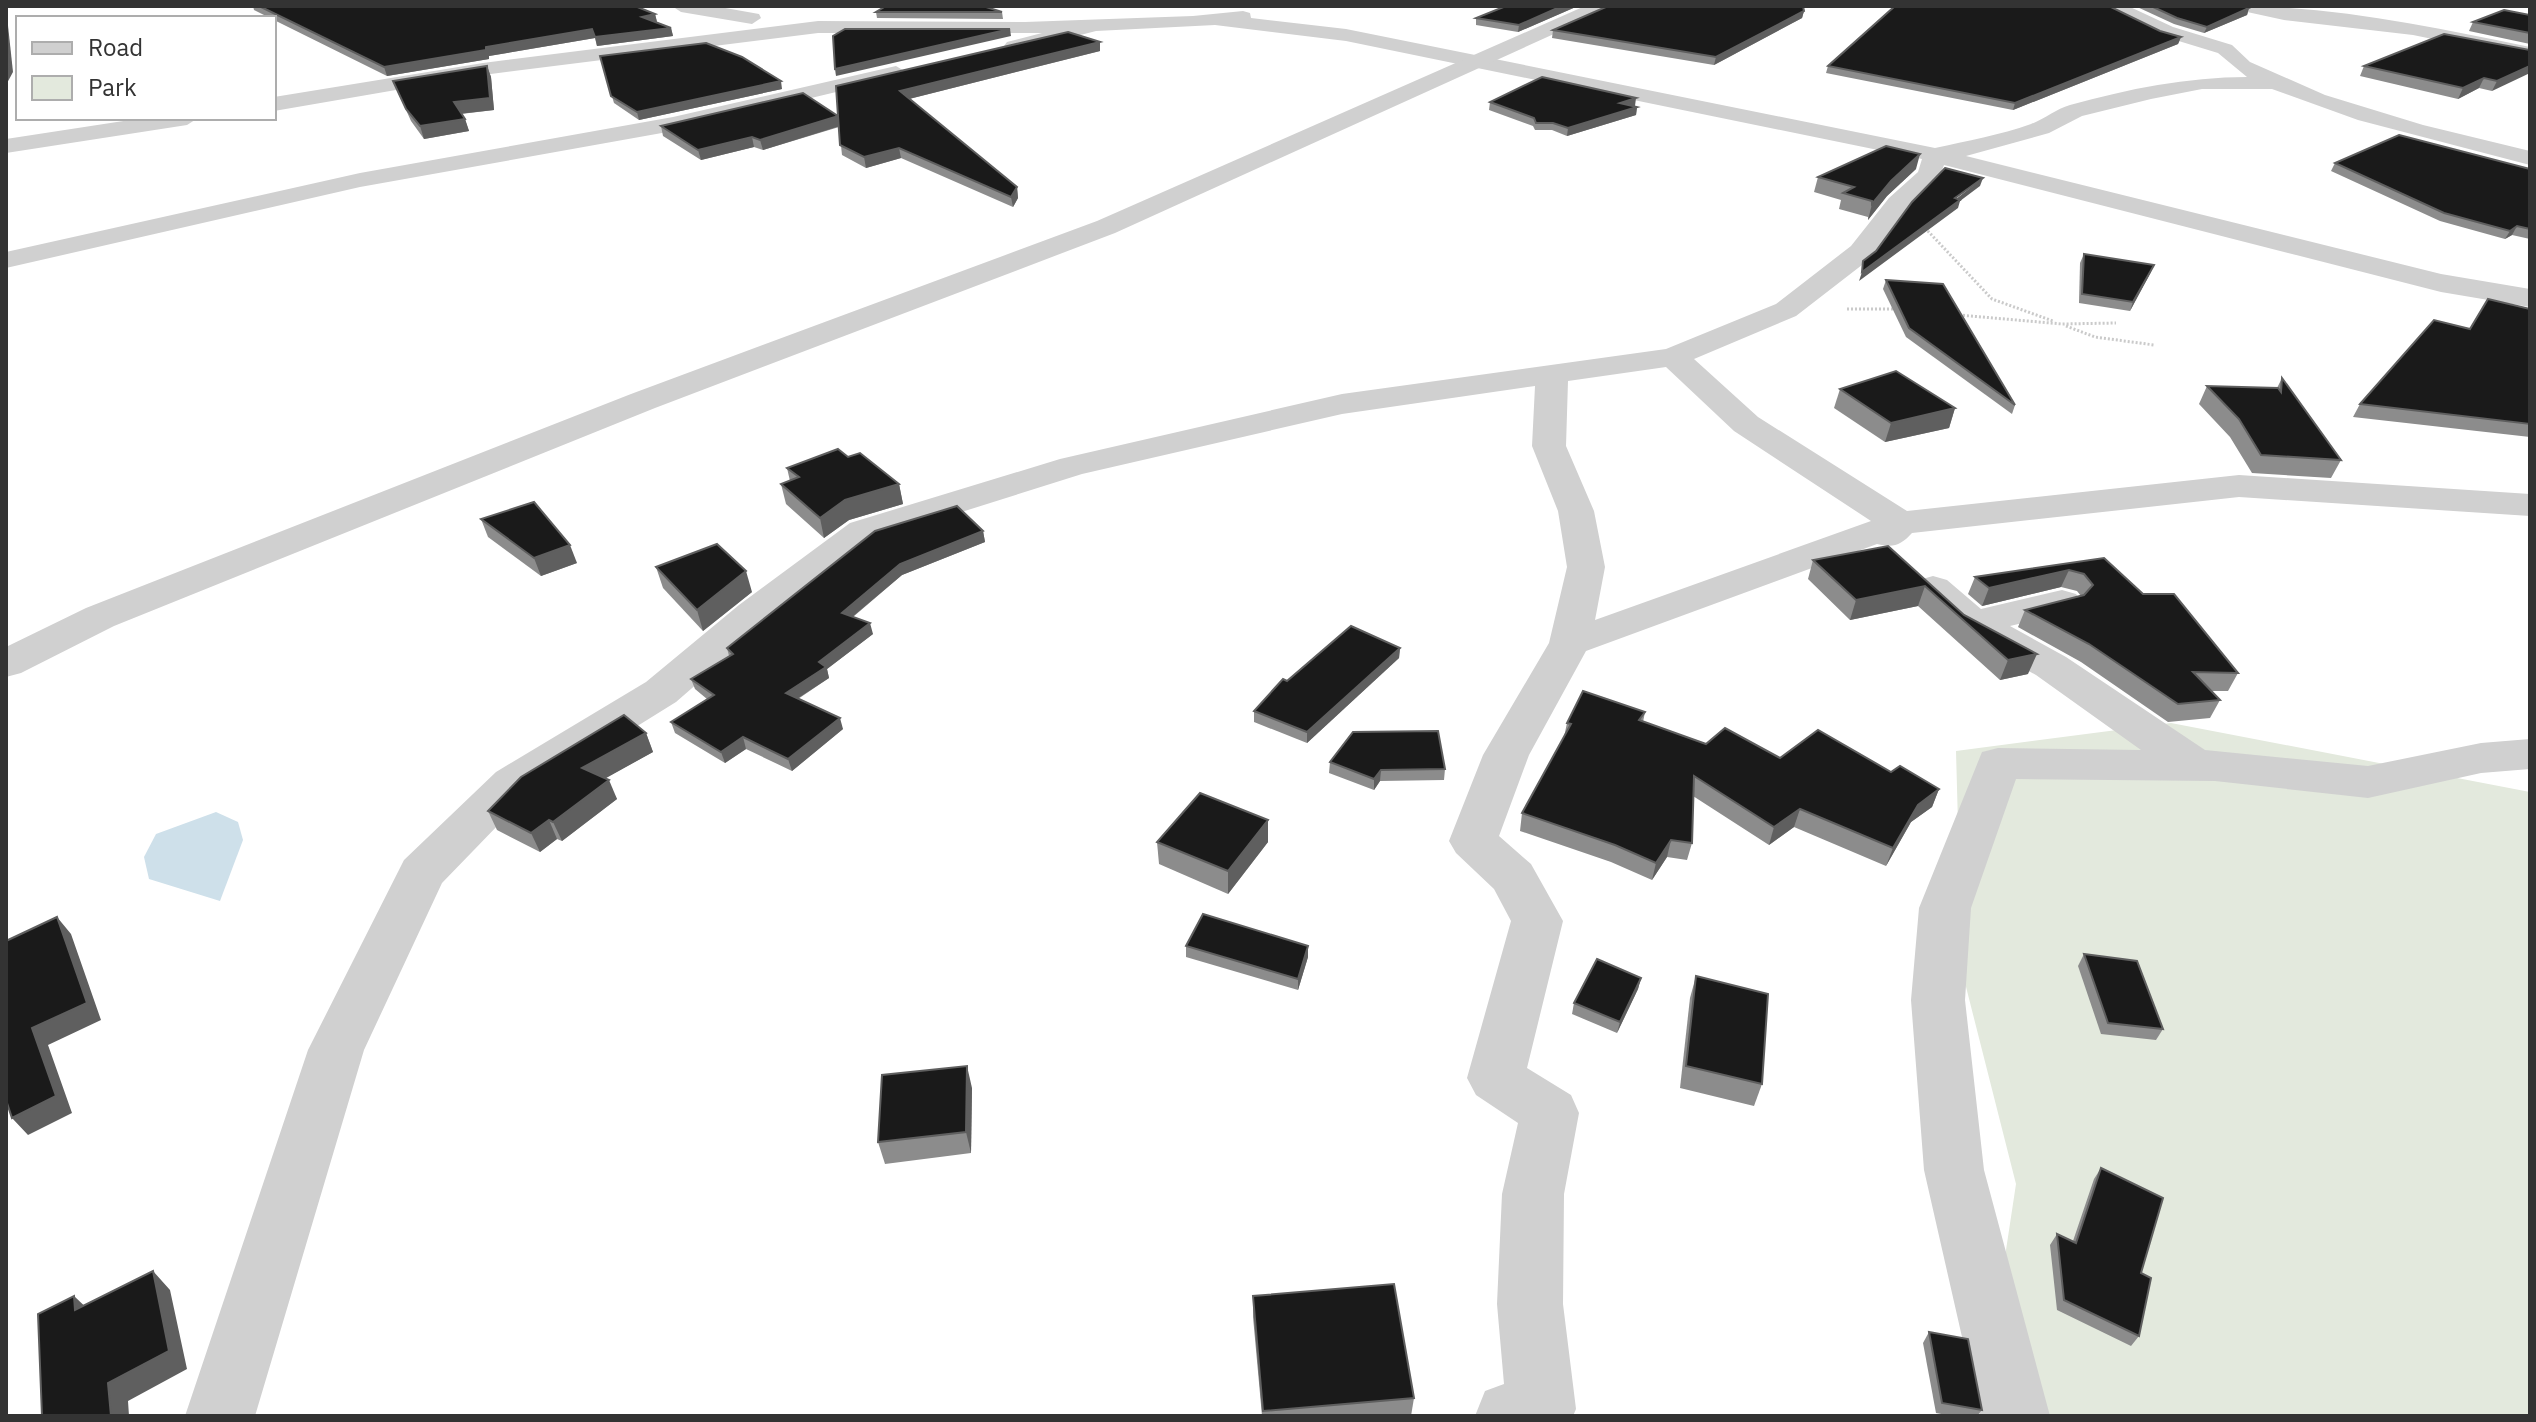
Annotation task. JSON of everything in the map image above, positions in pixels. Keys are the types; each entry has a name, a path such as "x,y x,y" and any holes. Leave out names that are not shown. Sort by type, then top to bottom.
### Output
{"street":[{"path":"681,6 818,27"},
{"path":"6,664 100,617 614,412 1106,227 1600,6"},
{"path":"2109,6 2135,14 2166,31 2225,49 2231,59 2275,83 2408,129 2530,158"},
{"path":"2245,6 2284,14 2413,29 2530,53"},
{"path":"276,104 483,69 818,27 1098,25 1216,20 1293,10"},
{"path":"1216,20 1346,35 1935,155 2441,283 2530,298"},
{"path":"996,50 1098,25"},
{"path":"6,260 360,180 673,124 925,67"},
{"path":"1935,155 1997,142 2041,128 2074,111 2151,93 2202,83 2275,83"},
{"path":"6,146 174,120"},
{"path":"2482,147 2518,129"},
{"path":"220,1416 336,1050 422,873 512,783 661,692 753,614 863,531 1072,466 1342,404 1673,357 1786,310 1861,252 1898,203 1929,175 1935,155"},
{"path":"1673,357 1746,424 1901,523"},
{"path":"1531,1414 1533,1194 1550,1113 1496,1078 1537,921 1513,877 1473,841 1506,755 1570,643 1586,567 1576,511 1549,446 1552,375"},
{"path":"1570,643 1901,523 2239,486 2530,505"},
{"path":"1901,523 1882,543 1973,623 2051,666 2196,766"},
{"path":"1973,623 2062,602"},
{"path":"2015,1416 1954,1170 1938,1000 1945,908 1981,818 1998,763 2196,766 2368,782 2481,758 2530,754"}],"path":[{"path":"1898,203 1960,262 1992,299 2095,337 2154,345"},
{"path":"1786,310 1906,310"},
{"path":"1953,314 2062,324 2116,323"}],"green space":[{"path":"2171,723 2530,792 2530,1416 2035,1416 1988,1369 2016,1184 1962,971 1956,751"}],"water":[{"path":"216,812 238,822 243,840 220,901 149,879 144,857 156,834"}],"building":[{"path":"259,6 635,6 655,14 642,17 671,28 595,37 592,29 384,67"},
{"path":"886,6 983,6 1002,12 876,12"},
{"path":"1506,6 1562,6 1519,25 1476,18"},
{"path":"1608,6 1803,6 1804,11 1716,57 1553,30"},
{"path":"1895,6 2109,6 2160,31 2181,37 2015,103 1828,66"},
{"path":"2151,6 2242,6 2249,8 2207,27"},
{"path":"2504,10 2530,15 2530,33 2473,22"},
{"path":"845,29 1010,29 835,69 833,36"},
{"path":"1068,32 1100,42 900,91 1017,187 1011,197 899,148 864,157 840,145 836,86"},
{"path":"6,33 9,65 6,71"},
{"path":"2444,34 2530,50 2530,66 2497,81 2484,78 2463,88 2364,66"},
{"path":"706,43 742,57 781,81 637,112 611,96 600,56"},
{"path":"487,66 490,98 454,102 465,119 420,126 406,109 393,81"},
{"path":"1542,77 1636,98 1620,103 1637,107 1568,128 1553,123 1536,123 1534,118 1490,102"},
{"path":"803,93 838,116 760,140 752,137 698,150 661,126"},
{"path":"2399,135 2530,169 2530,229 2517,226 2510,231 2444,213 2335,163"},
{"path":"1886,146 1920,154 1872,204 1872,201 1843,193 1854,187 1818,177"},
{"path":"1945,168 1983,178 1955,198 1960,200 1862,272 1863,261 1876,251 1912,202"},
{"path":"2084,254 2154,265 2133,302 2082,294"},
{"path":"1886,280 1943,284 2015,405 1909,328"},
{"path":"2488,299 2530,309 2530,424 2360,404 2434,320 2470,329"},
{"path":"1896,371 1955,408 1891,423 1840,389"},
{"path":"2282,378 2341,460 2261,455 2239,419 2207,386 2278,388 2281,392"},
{"path":"838,449 848,457 860,453 899,484 845,500 820,518 781,484 799,477 787,468"},
{"path":"534,502 570,545 534,558 481,519"},
{"path":"957,506 983,531 900,564 842,613 870,623 819,662 826,667 786,693 840,718 788,759 743,737 721,752 671,722 714,695 691,679 733,654 727,648 875,531"},
{"path":"717,544 746,571 697,610 656,567"},
{"path":"1888,546 1964,615 2037,654 2008,660 1925,586 1856,600 1813,560"},
{"path":"2104,558 2143,594 2174,594 2238,673 2193,672 2220,700 2178,704 2089,644 2025,610 2084,595 2093,585 2084,574 2069,570 1989,588 1975,577"},
{"path":"1351,626 1400,648 1307,732 1254,711 1283,679 1287,681"},
{"path":"1583,691 1645,712 1639,720 1706,744 1725,728 1780,758 1818,730 1891,772 1900,766 1939,789 1918,805 1893,848 1800,809 1774,827 1694,776 1692,843 1671,840 1656,863 1615,845 1522,813 1571,724 1567,723"},
{"path":"624,715 646,733 582,768 609,780 553,822 549,820 531,833 488,811 521,777"},
{"path":"1438,731 1445,769 1381,770 1374,779 1330,762 1353,732"},
{"path":"1200,793 1268,820 1228,871 1157,842"},
{"path":"1203,914 1308,946 1298,979 1186,946"},
{"path":"57,917 87,1003 32,1028 56,1096 12,1118 6,1100 6,941"},
{"path":"2084,954 2137,961 2163,1029 2108,1023"},
{"path":"1597,959 1641,978 1620,1022 1574,1003"},
{"path":"1696,976 1768,994 1762,1084 1686,1066"},
{"path":"967,1066 966,1132 878,1142 882,1075"},
{"path":"2101,1168 2163,1198 2141,1273 2151,1278 2139,1336 2064,1300 2057,1234 2076,1243"},
{"path":"153,1271 169,1351 108,1383 111,1416 42,1416 38,1314 74,1296 75,1310"},
{"path":"1394,1284 1414,1398 1263,1411 1253,1296"},
{"path":"1929,1332 1968,1339 1982,1410 1942,1403"}]}
